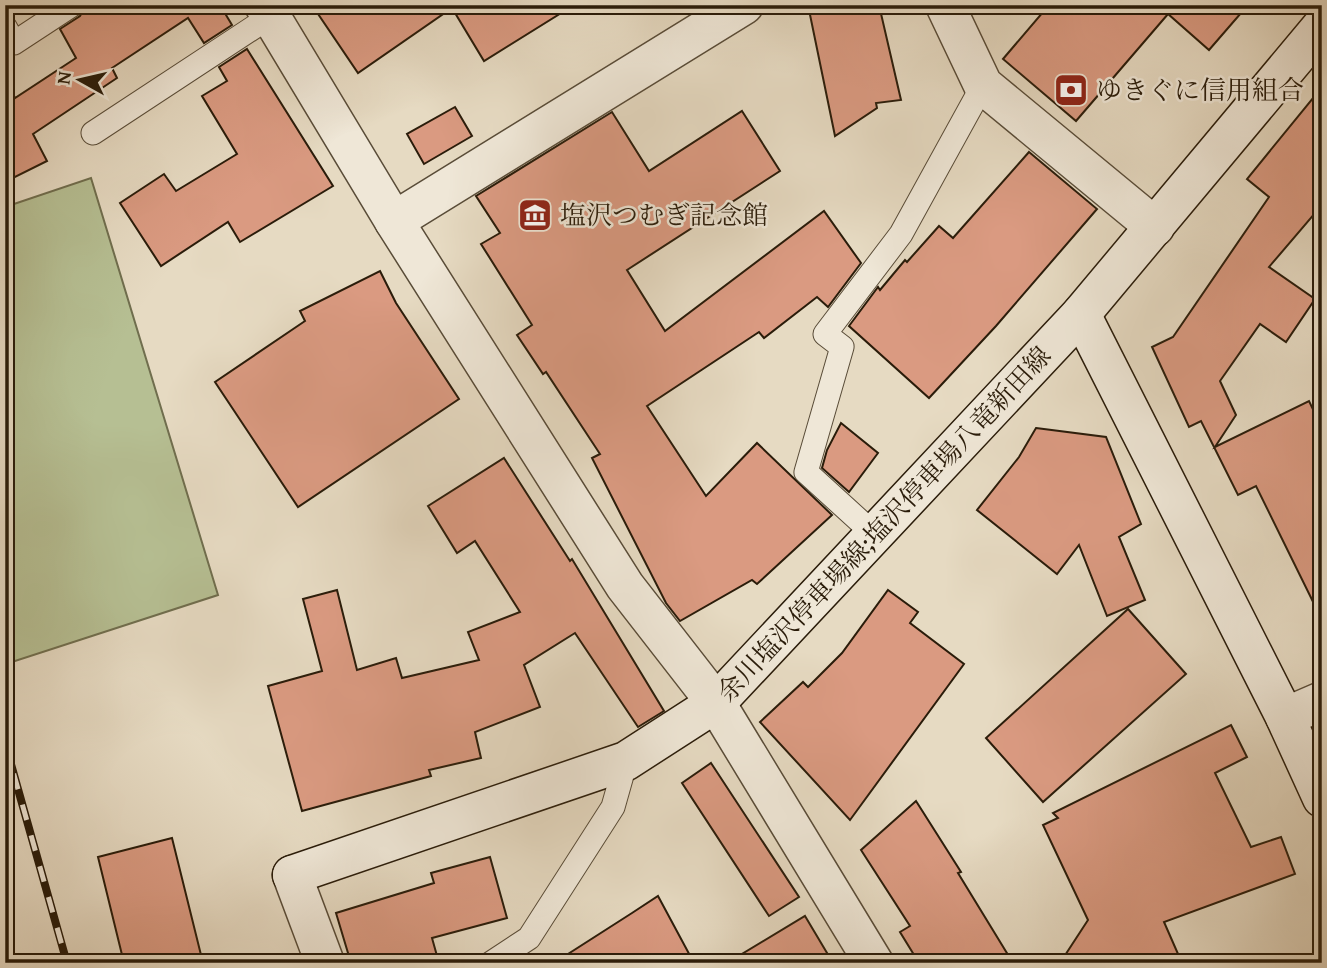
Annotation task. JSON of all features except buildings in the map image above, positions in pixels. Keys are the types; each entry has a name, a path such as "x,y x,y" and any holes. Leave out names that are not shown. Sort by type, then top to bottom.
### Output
{"street":[{"path":"394,221 744,5"},
{"path":"945,5 984,85 1154,227"},
{"path":"268,11 394,221 625,586 716,703 874,963"},
{"name":"余川塩沢停車場線;塩沢停車場八竜新田線","path":"325,963 292,875 626,761 716,703 1081,314 1322,26"},
{"path":"1081,314 1285,717 1322,798"},
{"path":"1285,717 1322,701"}],"lane":[{"path":"5,27 14,43 72,5"},
{"path":"93,133 268,11"},
{"path":"874,534 806,472 842,347 825,334 901,234 984,85"},
{"path":"491,963 529,938 613,807 626,761"}],"green space":[{"path":"91,178 218,595 12,662 5,638 5,207"}],"railway":[{"path":"5,743 67,963"}],"place":[{"name":"ゆきぐに信用組合","path":"1071,90"},
{"name":"塩沢つむぎ記念館","path":"535,215"}]}
